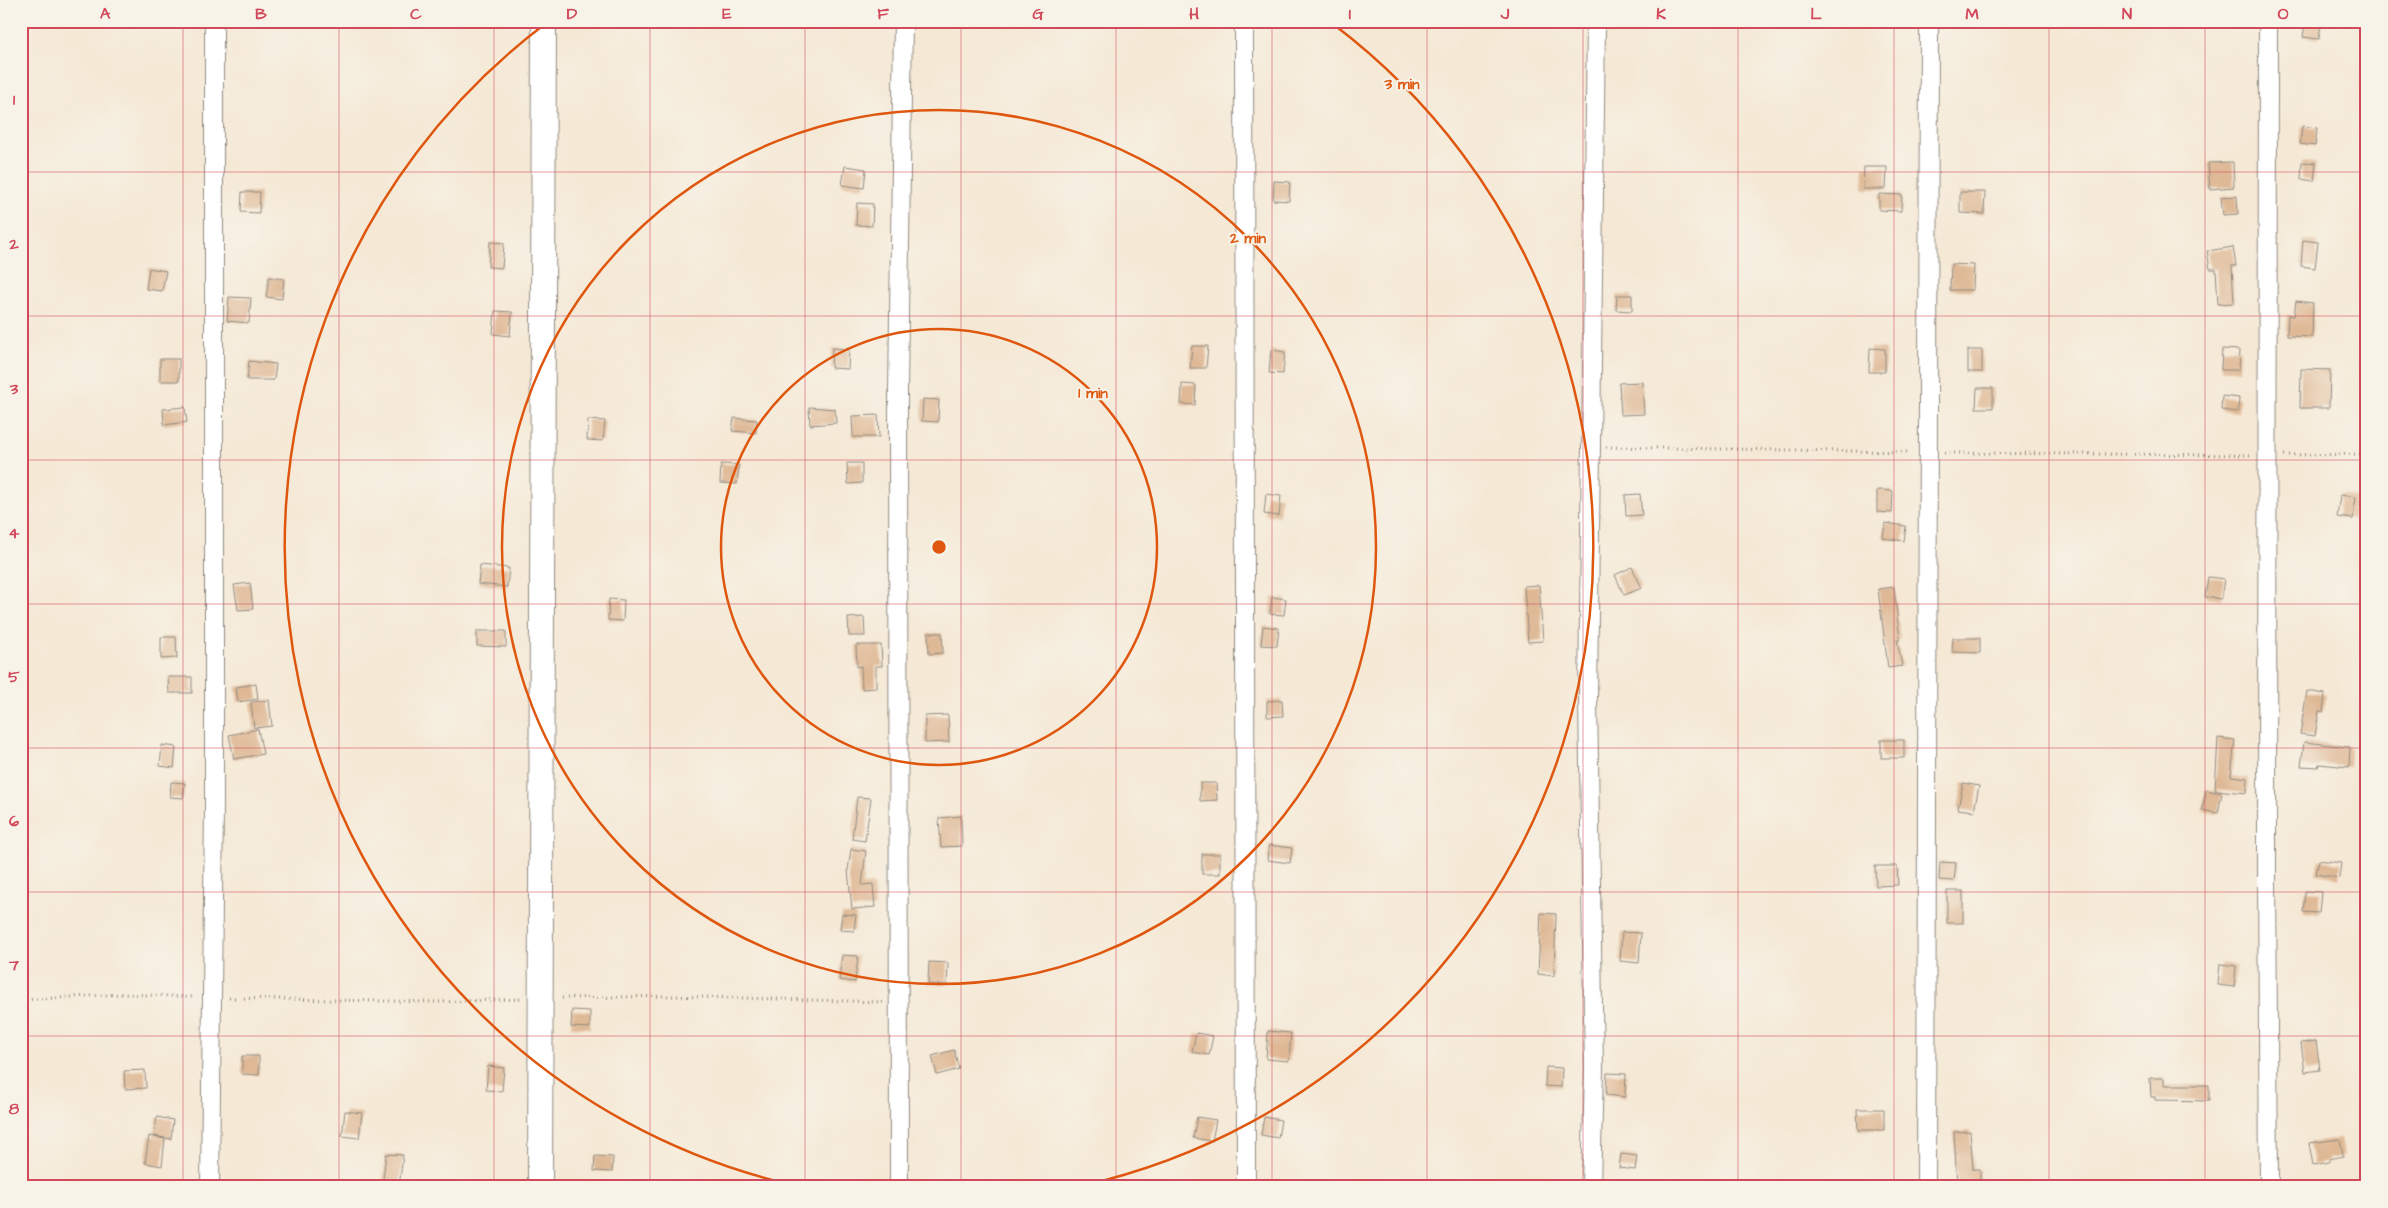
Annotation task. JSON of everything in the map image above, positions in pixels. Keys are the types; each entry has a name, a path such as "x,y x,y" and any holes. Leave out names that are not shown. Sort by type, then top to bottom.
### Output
{"street":[{"path":"210,1187 214,21"},
{"path":"540,1187 544,21"},
{"path":"900,1187 898,390 903,21"},
{"path":"1244,21 1246,1187"},
{"path":"1591,1187 1594,1070 1588,699 1596,21"},
{"path":"1926,1187 1929,21"},
{"path":"2268,21 2269,1187"}],"path":[{"path":"1591,446 2267,456 2367,454"},
{"path":"21,1000 123,994 437,1002 668,996 900,1002"}],"building":[{"path":"2305,22 2321,24 2319,39 2303,37"},
{"path":"2302,126 2317,128 2315,146 2300,144"},
{"path":"2233,162 2234,187 2210,189 2208,163"},
{"path":"2302,162 2316,163 2314,181 2301,179"},
{"path":"845,166 866,169 864,188 842,185"},
{"path":"1864,167 1887,167 1886,189 1863,189"},
{"path":"1274,181 1290,182 1289,201 1273,200"},
{"path":"242,192 260,192 259,213 241,212"},
{"path":"1960,192 1985,192 1984,214 1960,213"},
{"path":"1879,194 1902,195 1901,211 1879,210"},
{"path":"2237,196 2238,214 2223,215 2221,197"},
{"path":"857,203 873,204 872,226 856,225"},
{"path":"2303,240 2318,242 2315,268 2301,266"},
{"path":"490,242 504,243 502,268 488,267"},
{"path":"2233,247 2236,266 2232,266 2234,303 2218,304 2216,269 2210,269 2207,251"},
{"path":"1951,264 1974,265 1973,290 1950,290"},
{"path":"149,268 166,271 162,291 146,289"},
{"path":"269,277 284,279 282,299 266,297"},
{"path":"1617,295 1632,295 1632,311 1616,310"},
{"path":"229,297 251,298 249,323 227,321"},
{"path":"2296,301 2313,303 2312,337 2287,336 2288,315 2294,316"},
{"path":"495,311 512,312 510,336 493,334"},
{"path":"1192,346 1208,346 1206,368 1190,368"},
{"path":"832,348 849,349 848,369 831,368"},
{"path":"1870,348 1885,349 1885,372 1869,372"},
{"path":"2222,349 2240,350 2239,370 2221,370"},
{"path":"1271,350 1285,352 1283,374 1269,373"},
{"path":"1968,350 1982,350 1982,372 1968,372"},
{"path":"160,359 179,359 179,381 160,381"},
{"path":"249,361 276,364 274,380 247,380"},
{"path":"2301,369 2330,370 2329,408 2300,408"},
{"path":"1642,382 1644,414 1621,415 1619,383"},
{"path":"1182,384 1196,385 1195,405 1181,404"},
{"path":"1977,388 1993,388 1993,408 1976,408"},
{"path":"2222,396 2239,398 2238,412 2221,410"},
{"path":"923,399 939,400 938,422 922,421"},
{"path":"185,407 187,422 164,425 163,409"},
{"path":"809,407 835,409 836,423 810,425"},
{"path":"878,415 879,437 853,437 852,416"},
{"path":"734,418 757,420 756,433 732,431"},
{"path":"588,420 605,421 603,441 587,440"},
{"path":"847,463 862,463 862,483 848,484"},
{"path":"721,464 739,465 737,484 720,483"},
{"path":"1877,490 1893,491 1892,513 1877,512"},
{"path":"1266,494 1281,496 1279,516 1264,514"},
{"path":"1640,494 1642,515 1626,516 1625,495"},
{"path":"2340,495 2356,497 2353,519 2337,517"},
{"path":"1885,523 1906,526 1904,541 1883,538"},
{"path":"480,565 509,568 507,587 478,584"},
{"path":"1632,567 1642,588 1624,595 1615,575"},
{"path":"2208,577 2224,579 2221,599 2205,597"},
{"path":"250,583 253,609 238,610 234,585"},
{"path":"1539,585 1543,641 1528,642 1524,586"},
{"path":"1894,587 1900,640 1897,640 1902,666 1888,668 1878,589"},
{"path":"1272,597 1286,599 1284,615 1270,614"},
{"path":"609,599 624,600 623,621 608,620"},
{"path":"864,617 865,636 849,636 848,618"},
{"path":"1263,626 1279,628 1277,646 1261,645"},
{"path":"477,631 506,631 506,647 477,646"},
{"path":"928,633 942,633 943,653 929,654"},
{"path":"161,637 176,637 177,658 161,659"},
{"path":"1953,638 1980,638 1980,653 1952,652"},
{"path":"856,645 881,645 882,666 876,666 876,688 862,689 861,666 857,667"},
{"path":"168,677 192,677 192,693 169,693"},
{"path":"256,684 258,699 238,702 236,687"},
{"path":"2307,691 2325,694 2323,712 2319,711 2315,736 2300,734"},
{"path":"269,700 272,726 254,728 251,702"},
{"path":"1282,700 1283,716 1267,717 1267,701"},
{"path":"948,715 949,742 925,743 925,716"},
{"path":"258,729 263,754 234,759 229,735"},
{"path":"2218,738 2235,740 2231,776 2248,778 2247,793 2215,790"},
{"path":"1881,740 1904,740 1904,758 1881,758"},
{"path":"2304,742 2350,747 2349,767 2319,764 2318,767 2301,766"},
{"path":"162,745 176,747 174,768 160,766"},
{"path":"171,782 185,783 183,798 170,797"},
{"path":"1200,783 1216,783 1217,800 1200,801"},
{"path":"1963,783 1979,786 1974,811 1958,809"},
{"path":"2206,790 2222,793 2218,813 2202,810"},
{"path":"857,797 871,798 865,841 852,839"},
{"path":"961,816 962,846 941,847 939,818"},
{"path":"1269,845 1292,848 1290,863 1267,860"},
{"path":"851,849 866,851 862,885 873,884 875,907 852,909 848,870"},
{"path":"1202,854 1220,854 1220,874 1202,874"},
{"path":"2319,860 2341,863 2339,878 2316,874"},
{"path":"1940,862 1956,863 1954,881 1939,880"},
{"path":"1875,866 1897,866 1898,885 1876,886"},
{"path":"1947,891 1963,891 1963,923 1947,923"},
{"path":"2305,891 2321,892 2319,913 2303,912"},
{"path":"1541,913 1556,914 1554,976 1538,974"},
{"path":"842,914 856,915 854,931 840,930"},
{"path":"1622,932 1641,933 1639,963 1620,961"},
{"path":"842,955 858,956 855,982 839,980"},
{"path":"929,962 948,963 947,985 928,984"},
{"path":"2220,964 2236,966 2234,987 2218,985"},
{"path":"572,1010 590,1011 590,1028 571,1027"},
{"path":"1268,1031 1291,1033 1289,1061 1266,1059"},
{"path":"1196,1033 1213,1036 1209,1055 1192,1052"},
{"path":"2316,1041 2320,1070 2305,1072 2301,1043"},
{"path":"954,1050 959,1069 937,1075 932,1056"},
{"path":"242,1056 259,1056 259,1075 242,1074"},
{"path":"488,1066 504,1068 502,1091 486,1090"},
{"path":"1546,1067 1562,1068 1561,1087 1545,1086"},
{"path":"145,1070 146,1088 125,1089 124,1071"},
{"path":"1607,1073 1626,1074 1625,1097 1606,1095"},
{"path":"2150,1078 2164,1078 2164,1085 2209,1085 2209,1101 2155,1100 2155,1097 2151,1097"},
{"path":"1857,1109 1884,1109 1884,1130 1858,1130"},
{"path":"345,1111 362,1113 359,1138 342,1136"},
{"path":"157,1117 173,1120 171,1139 154,1136"},
{"path":"1197,1117 1216,1120 1212,1141 1193,1138"},
{"path":"1264,1117 1281,1120 1278,1138 1261,1135"},
{"path":"1970,1131 1973,1169 1980,1169 1980,1187 1957,1187 1954,1132"},
{"path":"149,1136 165,1139 162,1166 145,1163"},
{"path":"2340,1139 2343,1156 2329,1159 2329,1162 2313,1165 2309,1143"},
{"path":"386,1154 403,1155 399,1187 382,1187"},
{"path":"1621,1154 1637,1156 1635,1170 1619,1168"},
{"path":"595,1156 613,1157 612,1172 594,1171"}]}
